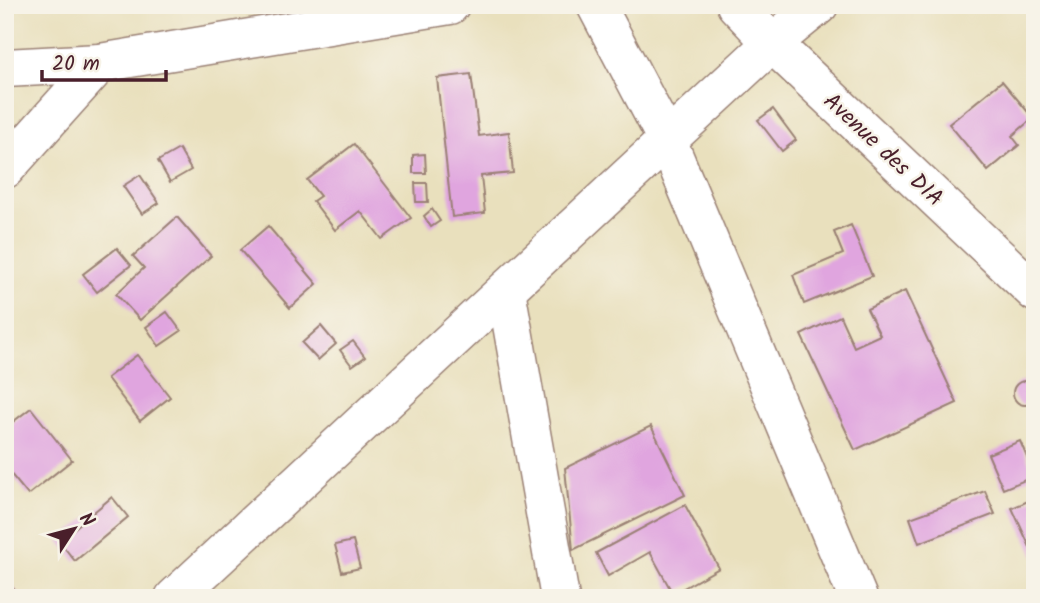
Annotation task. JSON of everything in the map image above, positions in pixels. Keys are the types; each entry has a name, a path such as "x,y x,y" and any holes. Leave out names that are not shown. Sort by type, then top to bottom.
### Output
{"street":[{"path":"5,68 100,63 450,5"},
{"path":"596,5 667,140 858,598"},
{"name":"Avenue des DIA","path":"736,5 772,43 1035,292"},
{"path":"186,593 667,140 772,43 819,5"},
{"path":"5,169 100,63"},
{"path":"506,290 560,598"}],"building":[{"path":"471,74 479,136 509,132 513,173 481,176 485,213 452,217 437,78"},
{"path":"1002,81 1033,118 1012,136 1019,145 988,171 949,124"},
{"path":"773,109 796,140 782,151 758,120"},
{"path":"354,144 411,218 382,239 360,211 335,230 313,201 320,196 307,180"},
{"path":"179,149 191,170 170,182 158,161"},
{"path":"425,154 426,173 413,173 413,155"},
{"path":"140,175 159,203 142,214 123,186"},
{"path":"415,183 427,183 428,202 416,202"},
{"path":"432,209 440,221 431,227 424,216"},
{"path":"177,217 211,256 140,320 116,294 144,268 133,256"},
{"path":"851,225 872,276 804,304 793,275 843,254 834,232"},
{"path":"268,226 317,284 290,308 240,250"},
{"path":"117,248 131,265 97,292 83,274"},
{"path":"905,291 957,403 855,450 801,335 840,316 854,347 880,335 867,309"},
{"path":"167,312 181,331 159,346 146,327"},
{"path":"321,326 336,344 318,360 302,343"},
{"path":"353,341 365,357 352,366 340,350"},
{"path":"137,355 170,397 140,421 107,378"},
{"path":"1025,381 1033,385 1037,393 1033,401 1025,405 1017,401 1013,393 1017,385"},
{"path":"31,408 72,460 28,495 5,467 5,428"},
{"path":"651,426 685,495 573,550 565,468"},
{"path":"1020,441 1035,476 1003,489 988,454"},
{"path":"985,491 995,514 919,543 910,518"},
{"path":"112,497 128,517 75,561 59,541"},
{"path":"1035,498 1035,558 1012,508"},
{"path":"685,505 719,568 673,594 650,552 608,576 596,553"},
{"path":"353,541 360,568 342,572 335,545"},
{"path":"5,577 20,596 5,598"}]}
